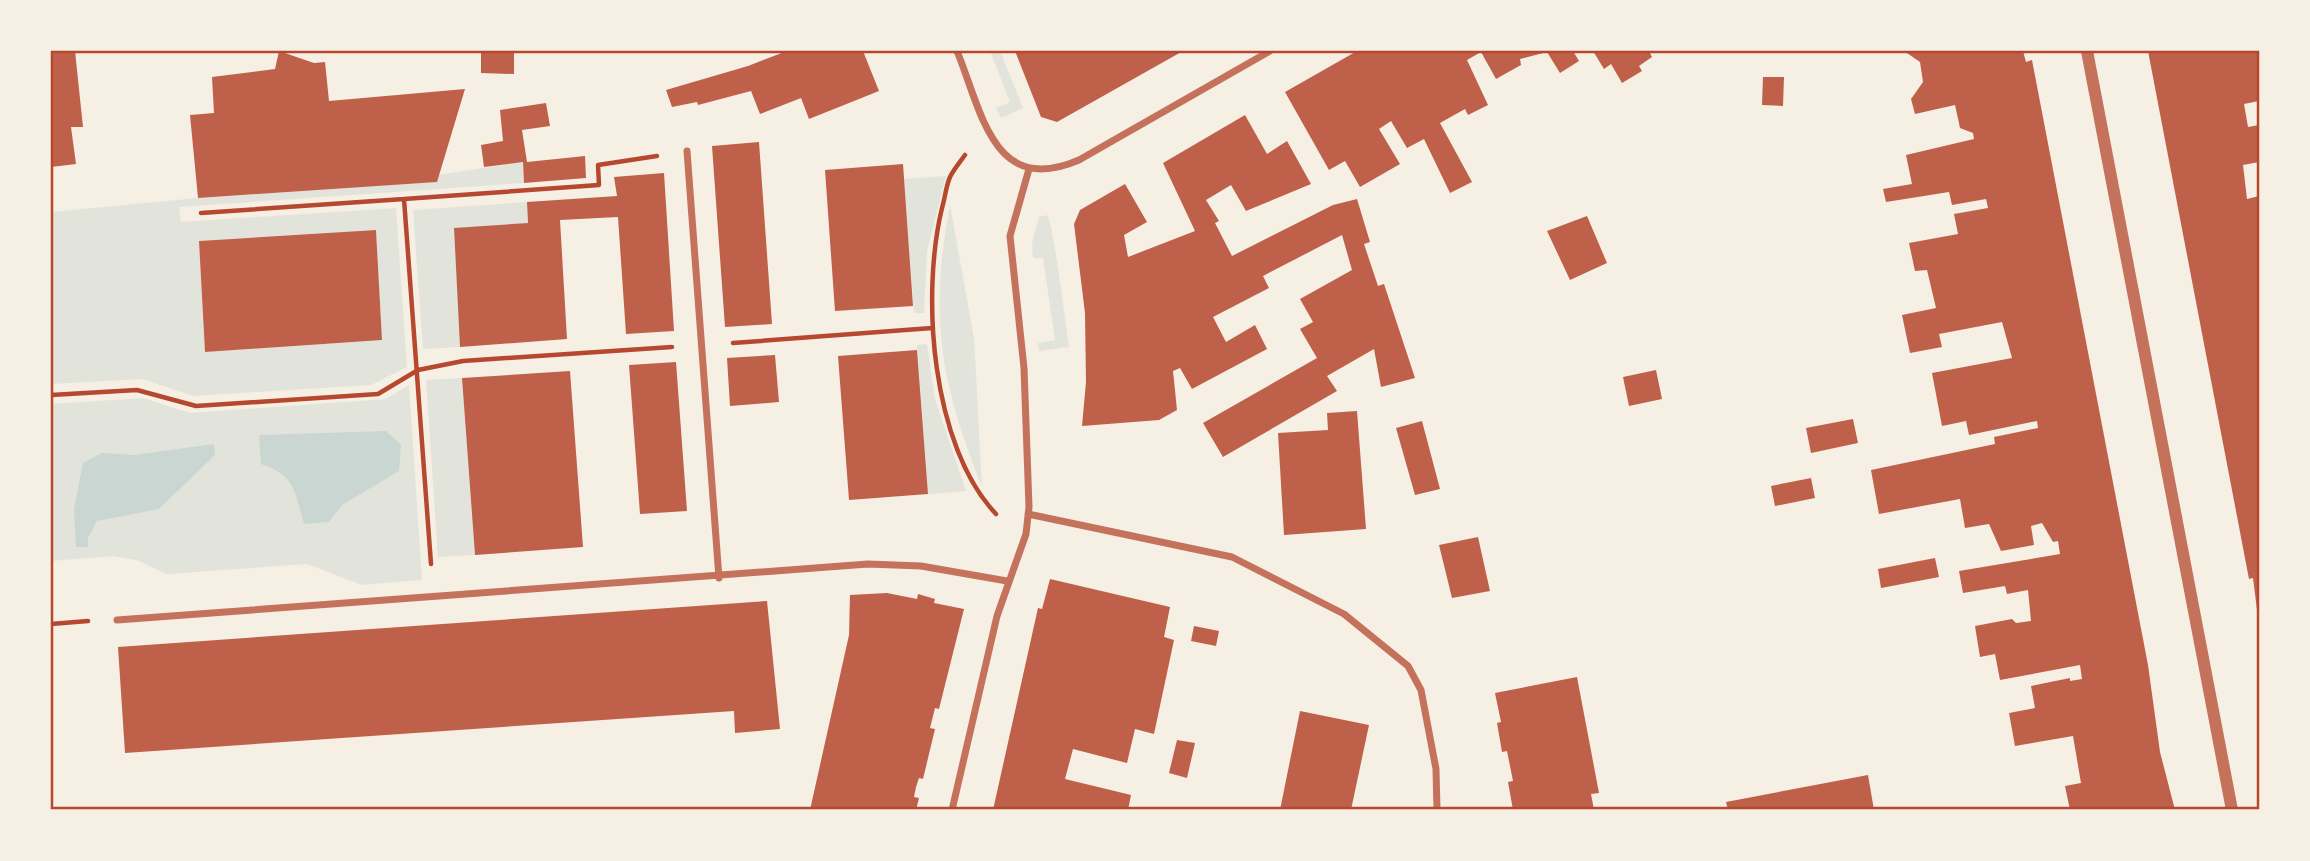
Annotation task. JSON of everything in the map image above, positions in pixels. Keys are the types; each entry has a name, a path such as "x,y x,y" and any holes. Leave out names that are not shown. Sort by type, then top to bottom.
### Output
{"street":[{"path":"957,51 986,124 1002,155 1029,169 1065,166 1079,160 1270,51"},
{"path":"2087,51 2232,810"},
{"path":"687,151 719,578"},
{"path":"952,810 1007,581 1026,534 1028,514 1024,368 1010,236 1029,169"},
{"path":"1028,514 1232,556 1344,614 1408,666 1421,690 1436,769 1437,810"},
{"path":"117,620 719,578 868,564 921,566 1007,581"}],"path":[{"path":"986,124 950,177 932,256 932,328 941,390 975,485 994,513 1026,534"},
{"path":"201,214 599,185 598,165 687,151"},
{"path":"404,199 433,599"},
{"path":"51,395 137,390 196,407 378,394 418,370 463,361 932,328"}],"shaded area":[{"path":"990,51 1000,51 1023,108 1001,118 996,108 1010,102"},
{"path":"523,162 524,183 179,207 181,222 396,208 407,367 371,385 193,396 143,379 51,384 51,212 198,198 436,182 438,175","holes":["376,230 382,340 205,352 199,241"]},
{"path":"946,176 927,251 924,313 914,313 904,179"},
{"path":"527,202 528,223 454,229 460,347 423,349 413,210"},
{"path":"950,205 974,338 982,487 956,414 942,349 940,282"},
{"path":"1047,215 1056,254 1069,347 1039,351 1038,343 1055,340 1043,258 1033,258 1032,243 1039,217"},
{"path":"927,344 935,399 966,491 928,494 917,345"},
{"path":"462,378 475,555 438,557 426,380"},
{"path":"409,385 422,580 362,585 307,564 167,574 136,560 113,556 51,561 51,404 143,398 190,413 386,399"},
{"path":"386,431 401,445 399,471 342,505 329,522 304,524 292,486 287,479 261,464 259,435"},
{"path":"214,444 215,455 159,509 97,521 88,538 88,547 76,547 74,509 83,463 102,453 134,455"}],"building":[{"path":"51,51 75,51 83,127 71,127 76,164 51,167"},
{"path":"279,51 314,63 325,62 329,101 465,89 437,182 198,198 190,115 214,113 212,77 275,69"},
{"path":"481,51 514,51 514,74 481,73"},
{"path":"787,51 863,51 879,91 809,119 801,98 760,114 751,91 698,105 697,102 672,107 666,90 748,66"},
{"path":"1015,51 1183,51 1057,122 1041,117"},
{"path":"1357,51 1573,51 1579,61 1560,73 1547,52 1520,59 1521,65 1496,79 1481,52 1467,60 1488,105 1468,115 1465,109 1440,123 1472,182 1450,193 1424,139 1407,148 1391,121 1379,129 1400,164 1360,187 1345,161 1329,170 1285,92"},
{"path":"1593,51 1649,51 1652,57 1639,66 1642,71 1622,83 1611,64 1604,69"},
{"path":"1904,51 2023,51 2026,62 2032,60 2148,665 2160,752 2175,810 2070,810 2065,786 2081,783 2073,736 2015,746 2009,713 2035,708 2031,686 2070,678 2070,681 2082,679 2080,665 2000,680 1995,654 1980,657 1975,626 2012,619 2016,623 2031,621 2028,590 2007,594 2005,586 1963,593 1959,571 2060,554 2058,541 2053,542 2042,523 2031,526 2034,545 2001,551 1989,524 1965,528 1960,499 1879,514 1871,470 1995,444 1994,437 2038,428 2037,421 1969,435 1966,421 1942,426 1932,373 2012,358 2002,322 1939,334 1942,347 1910,353 1902,315 1936,308 1927,270 1915,271 1909,243 1958,234 1954,214 1988,208 1986,199 1952,205 1949,192 1886,202 1883,189 1912,184 1906,155 1974,139 1973,133 1960,128 1955,105 1915,114 1911,99 1923,82 1920,62"},
{"path":"2148,51 2259,51 2259,101 2244,104 2248,127 2259,125 2259,162 2243,165 2247,199 2259,196 2259,626 2253,578 2249,579"},
{"path":"1763,77 1784,77 1783,106 1762,105"},
{"path":"546,103 550,126 522,130 527,162 585,156 586,178 524,183 523,162 484,167 481,145 503,141 500,110"},
{"path":"1245,115 1267,154 1287,141 1311,184 1246,211 1231,185 1206,200 1219,221 1215,223 1232,256 1333,205 1357,199 1370,242 1364,244 1378,286 1384,284 1415,378 1381,387 1374,349 1327,376 1337,391 1223,457 1203,423 1317,358 1300,329 1313,322 1300,299 1352,270 1342,235 1263,276 1269,288 1213,317 1226,342 1255,325 1267,349 1192,389 1180,368 1173,371 1177,410 1159,420 1082,426 1086,382 1085,313 1074,224 1080,210 1125,184 1147,222 1124,235 1128,257 1195,231 1163,163"},
{"path":"759,142 772,324 725,327 712,146"},
{"path":"903,164 913,306 835,311 825,170"},
{"path":"664,173 674,331 626,334 618,217 560,220 567,339 460,347 454,228 528,223 527,202 617,196 614,177"},
{"path":"1587,216 1607,263 1570,280 1547,231"},
{"path":"376,230 382,340 205,352 199,241"},
{"path":"917,350 928,494 849,500 838,356"},
{"path":"775,355 779,402 730,406 727,358"},
{"path":"676,362 687,511 640,514 629,365"},
{"path":"1656,370 1662,399 1629,406 1623,377"},
{"path":"570,371 583,547 475,555 462,378"},
{"path":"1357,411 1366,529 1284,535 1278,433 1328,430 1327,413"},
{"path":"1853,419 1858,443 1811,453 1806,428"},
{"path":"1422,421 1440,489 1415,495 1396,428"},
{"path":"1811,478 1815,498 1775,506 1771,486"},
{"path":"1478,537 1490,591 1452,598 1439,545"},
{"path":"1935,558 1939,577 1881,588 1878,569"},
{"path":"1050,579 1170,607 1164,637 1174,640 1154,734 1135,729 1127,763 1073,749 1065,779 1131,795 1128,810 993,810 1038,608 1042,609"},
{"path":"887,593 917,599 918,594 935,599 934,603 964,609 939,709 935,708 930,728 935,729 923,779 919,778 916,787 914,797 919,798 916,810 810,810 849,635 850,595"},
{"path":"767,601 780,729 735,733 734,711 125,753 118,647"},
{"path":"1194,626 1219,631 1216,646 1191,641"},
{"path":"1577,677 1599,793 1591,794 1594,810 1513,810 1508,782 1513,781 1507,751 1502,752 1497,723 1501,722 1495,693"},
{"path":"1300,711 1369,725 1351,810 1280,810"},
{"path":"1177,740 1195,743 1187,778 1169,773"},
{"path":"1868,775 1874,810 1728,810 1726,802"}]}
